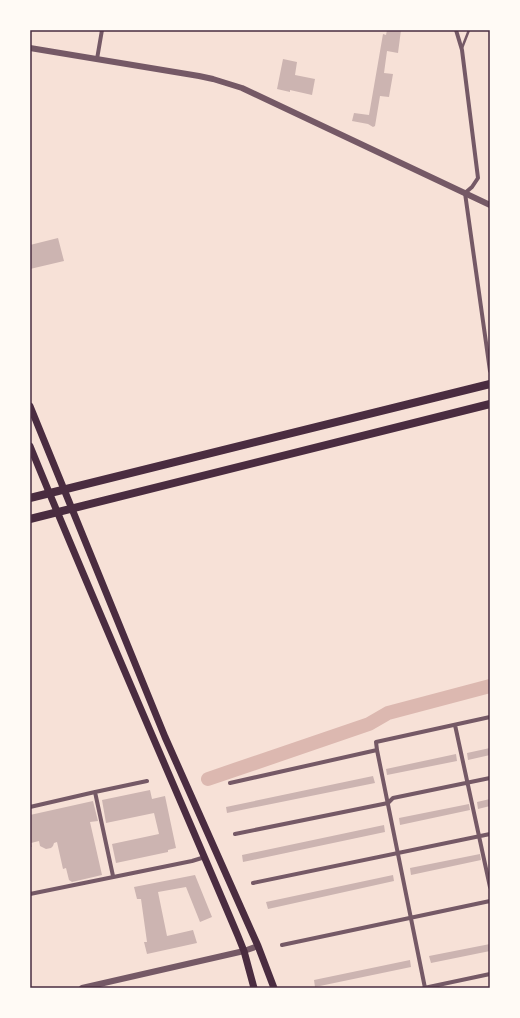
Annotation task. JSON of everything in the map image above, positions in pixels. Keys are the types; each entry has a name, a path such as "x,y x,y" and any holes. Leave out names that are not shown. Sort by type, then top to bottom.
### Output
{"main road":[{"path":"30,498 490,384"},
{"path":"30,520 490,404"},
{"path":"30,406 165,736 258,946 274,988"},
{"path":"30,446 57,513 244,951 254,988"}],"street":[{"path":"96,59 102,30"},
{"path":"456,30 462,50 478,178 472,187 465,193"},
{"path":"30,48 199,76 227,83 490,205"},
{"path":"465,193 490,371"},
{"path":"490,717 376,742 425,988 490,974"},
{"path":"455,725 490,887"},
{"path":"230,784 377,750"},
{"path":"235,834 388,803 393,798 490,778"},
{"path":"30,807 147,781"},
{"path":"95,792 113,876"},
{"path":"253,883 490,834"},
{"path":"30,894 192,861 205,857"},
{"path":"282,945 490,901"},
{"path":"82,988 244,951 258,946"}],"lane":[{"path":"462,50 469,30"}],"building":[{"path":"387,30 401,30 398,53 387,51 384,73 393,74 389,97 380,96 375,126 373,127 368,124 352,121 354,113 369,115 383,34 386,35"},
{"path":"283,59 297,62 295,75 315,79 312,95 290,90 290,92 277,89"},
{"path":"58,238 64,261 30,269 30,245"},
{"path":"490,748 490,755 468,760 467,753"},
{"path":"456,754 457,761 387,775 386,769"},
{"path":"373,776 375,783 227,813 226,807"},
{"path":"150,790 152,799 165,796 176,848 168,850 168,852 116,863 112,844 159,834 154,813 106,823 102,800"},
{"path":"490,799 490,806 478,809 477,802"},
{"path":"93,801 98,821 90,822 102,875 72,882 69,880 66,868 63,869 57,842 54,843 51,848 46,849 40,846 39,841 31,843 32,847 30,847 30,815"},
{"path":"469,804 470,810 400,825 399,818"},
{"path":"384,825 385,832 243,862 242,855"},
{"path":"480,854 481,860 411,875 410,868"},
{"path":"195,875 212,917 200,922 186,887 158,892 167,936 193,930 197,943 147,954 144,942 147,942 141,899 137,899 134,887"},
{"path":"393,875 394,881 268,909 266,902"},
{"path":"490,944 490,951 431,963 429,956"},
{"path":"410,960 411,967 315,987 314,980"}],"waterway":[{"path":"208,779 369,724 388,713 490,686"}]}
